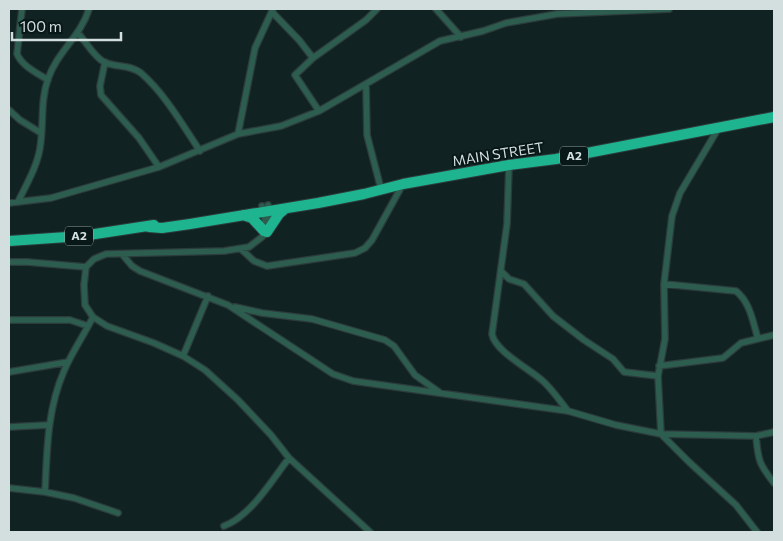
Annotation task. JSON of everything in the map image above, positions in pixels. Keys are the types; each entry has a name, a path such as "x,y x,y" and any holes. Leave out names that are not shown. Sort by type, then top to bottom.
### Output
{"highway":[{"name":"MAIN STREET","path":"266,208 286,208 364,194 403,184 556,159 774,117"},
{"name":"MAIN STREET","path":"266,208 363,190 378,190"},
{"name":"A2","path":"149,227 162,228 190,224 266,208"},
{"name":"A2","path":"9,241 82,236 266,208"},
{"path":"243,214 252,218 265,233 279,214 286,208"}],"street":[{"path":"22,9 17,54 19,60 48,80"},
{"path":"18,202 37,161 48,80 56,61 78,33 89,9"},
{"path":"320,111 295,74 378,9"},
{"path":"436,9 461,37"},
{"path":"9,203 51,198 159,166 238,134 281,126 320,111 440,41 483,31 506,23 558,14 669,9"},
{"path":"238,134 255,48 273,11 313,58"},
{"path":"78,33 96,56 105,62 132,67 141,74 168,103 200,150"},
{"path":"105,62 100,86 101,95 139,138 159,166"},
{"path":"366,84 367,135 378,190"},
{"path":"9,110 20,120 41,133"},
{"path":"718,129 674,205 664,284 665,339 658,376 661,434 736,505 757,532"},
{"path":"509,166 507,224 502,272 492,334 493,340 502,350 545,383 568,411"},
{"path":"242,249 254,261 267,266 355,253 365,248 372,240 403,184"},
{"path":"266,208 265,233 249,247 224,251 106,254 94,259 86,267 84,285 85,305 93,317 107,326 183,356 205,370 238,400 271,435 289,458 370,532"},
{"path":"122,254 132,266 148,275 228,305 333,374 353,381 568,411 616,425 661,434 756,436 774,432"},
{"path":"9,262 86,267"},
{"path":"502,272 509,279 524,284 553,316 613,359 624,372 658,376"},
{"path":"664,284 736,291 742,296 747,305 758,339"},
{"path":"183,356 208,296"},
{"path":"228,305 270,314 312,319 385,340 394,346 415,375 441,394"},
{"path":"45,492 48,425 57,391 68,362 93,317"},
{"path":"9,320 70,320 88,326"},
{"path":"659,366 724,358 741,343 774,335"},
{"path":"9,372 68,362"},
{"path":"9,427 48,425"},
{"path":"756,436 759,462 774,483"},
{"path":"224,526 238,518 255,502 289,458"},
{"path":"9,488 45,492 74,498 118,513"}]}
